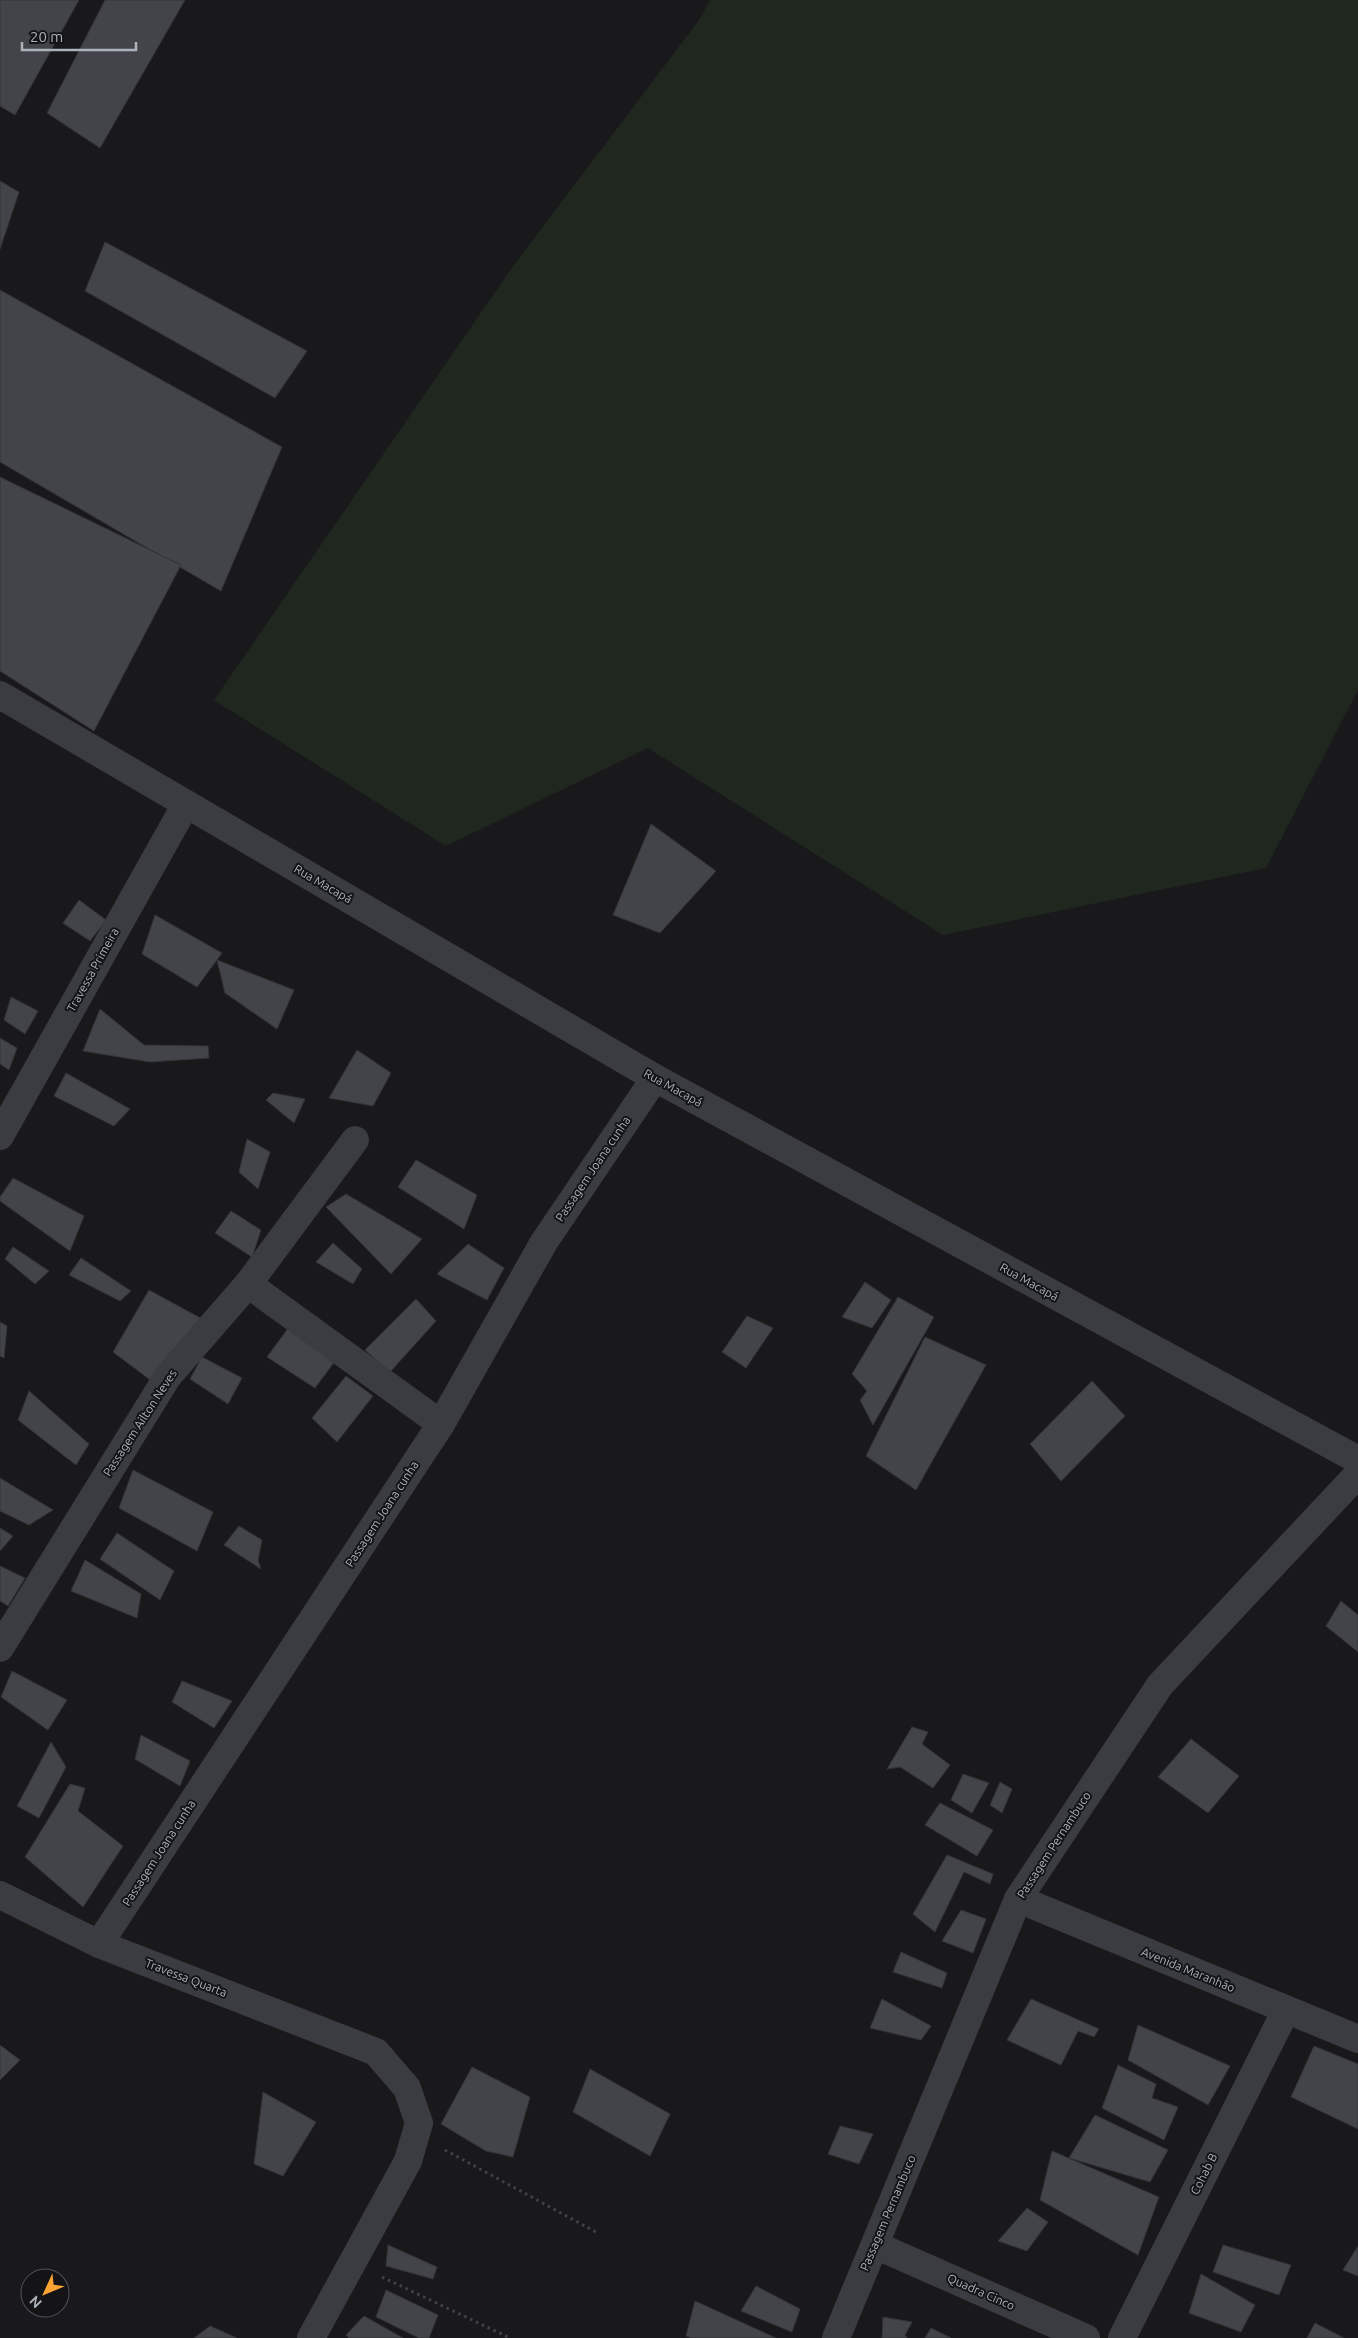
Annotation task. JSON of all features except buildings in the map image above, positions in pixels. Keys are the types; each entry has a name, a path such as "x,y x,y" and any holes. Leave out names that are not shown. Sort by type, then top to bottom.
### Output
{"street":[{"name":"Rua Macapá","path":"0,695 655,1078 1358,1460"},
{"name":"Travessa Primeira","path":"0,1136 186,804"},
{"name":"Passagem Joana cunha","path":"99,1944 441,1424 544,1242 655,1078"},
{"name":"Passagem Ailton Neves","path":"0,1648 168,1376 248,1284 355,1140"},
{"path":"248,1284 441,1424"},
{"name":"Passagem Pernambuco","path":"836,2338 1018,1899 1160,1685 1358,1474"},
{"name":"Travessa Quarta","path":"0,1895 99,1944 376,2052 407,2088 419,2123 416,2134"},
{"name":"Avenida Maranhão","path":"1018,1899 1358,2040"},
{"name":"Cohab B","path":"1122,2338 1286,2010"},
{"path":"311,2338 408,2161 416,2134"},
{"name":"Quadra Cinco","path":"876,2245 1086,2338"}],"path":[{"path":"416,2134 596,2232"},
{"path":"352,2263 510,2338"}],"shaded area":[{"path":"710,0 1358,0 1358,690 1266,868 943,935 648,748 446,846 214,700 511,269 699,20"}]}
